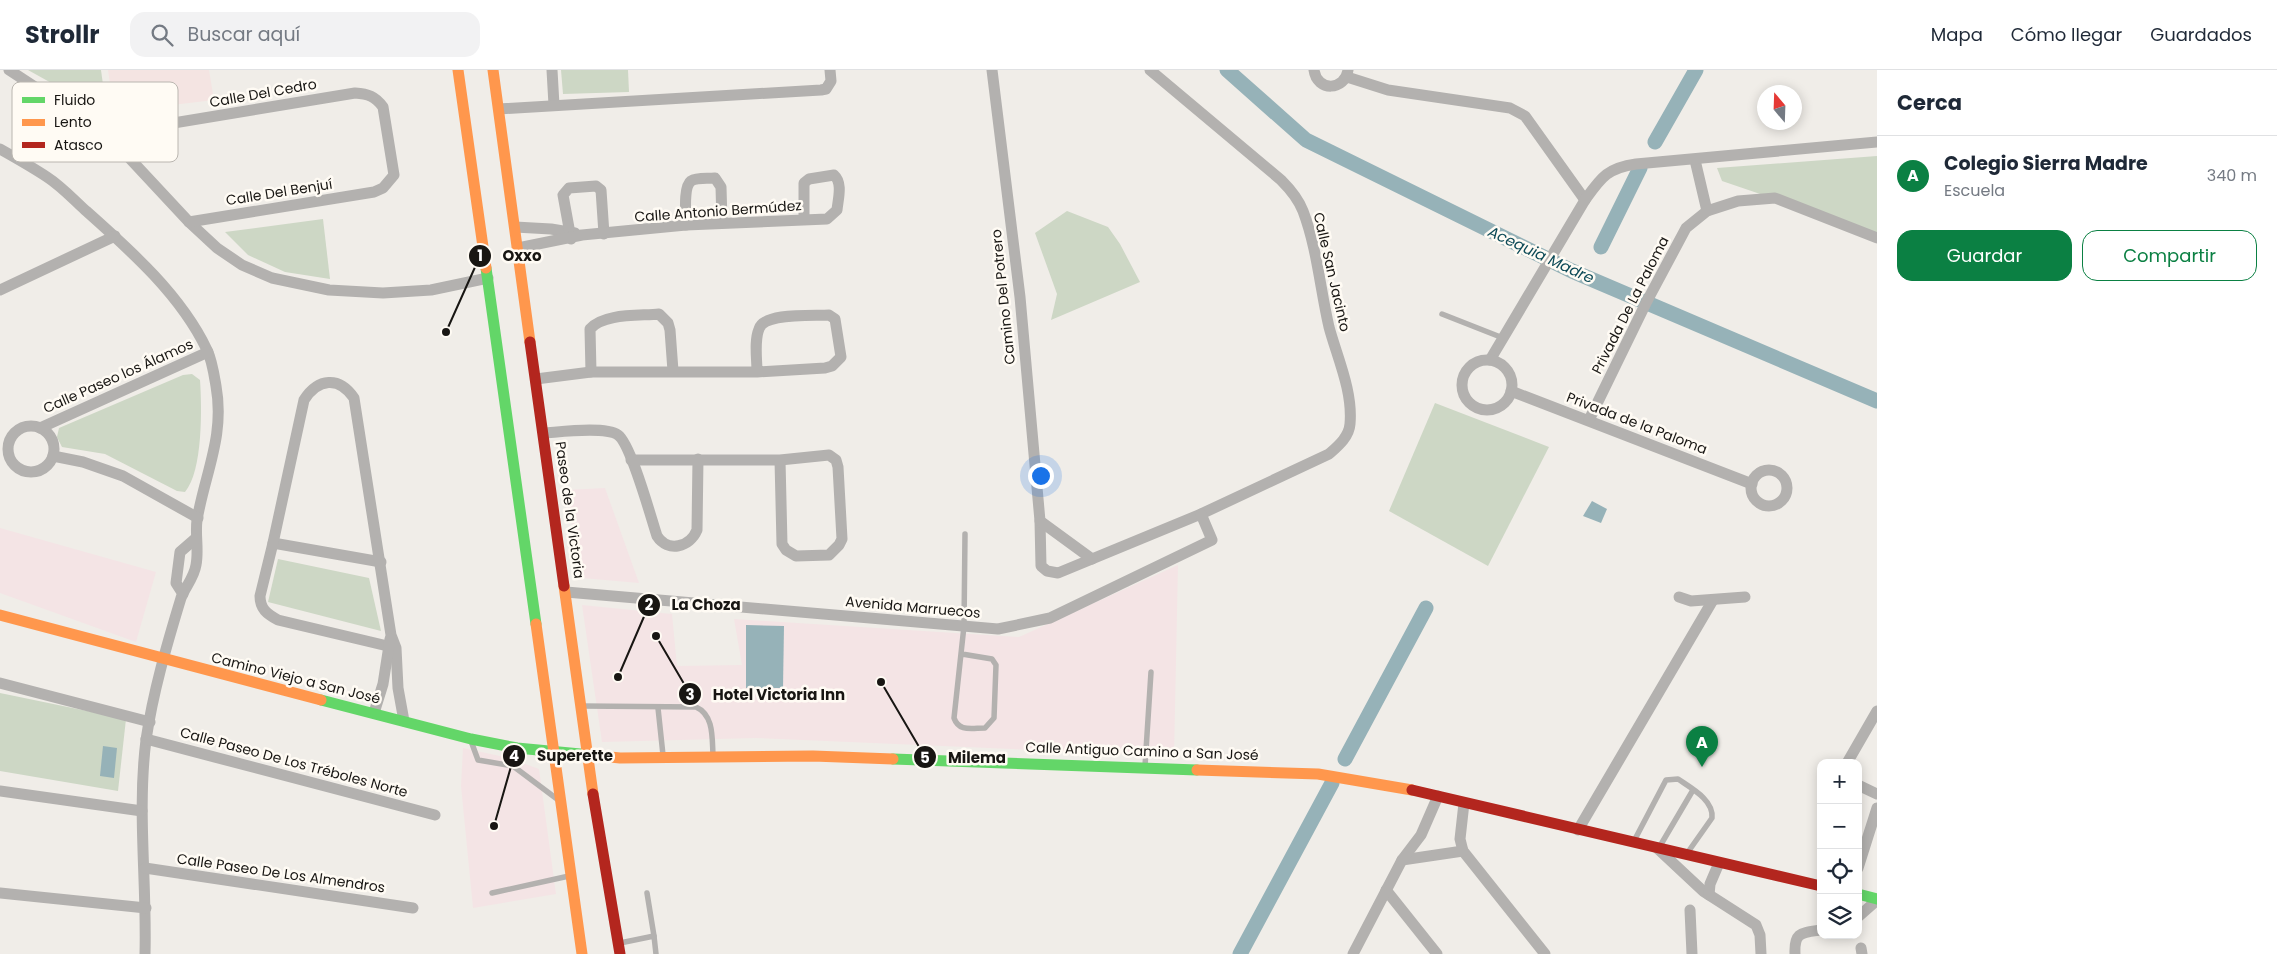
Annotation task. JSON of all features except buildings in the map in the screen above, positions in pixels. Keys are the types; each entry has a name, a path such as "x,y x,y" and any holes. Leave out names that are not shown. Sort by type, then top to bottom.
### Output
{"street":[{"path":"9,70 27,82"},
{"path":"458,70 582,954"},
{"name":"Paseo de la Victoria","path":"493,70 500,110 587,756 619,948"},
{"path":"552,70 554,105"},
{"path":"500,110 554,105 821,90 826,88 831,81 830,70"},
{"name":"Camino Del Potrero","path":"992,70 1020,297 1040,521 1041,566 1047,571 1058,573 1092,559"},
{"name":"Calle San Jacinto","path":"1150,70 1281,180 1294,194 1310,231 1329,326 1348,394 1350,426 1345,437 1329,454 1201,514"},
{"path":"1314,70 1318,81 1328,87 1339,85 1348,73 1388,90 1510,108 1518,111 1525,116 1585,200"},
{"name":"Calle Del Cedro","path":"178,122 355,92 369,94 378,100 383,107 394,175 383,188 374,192"},
{"path":"1490,360 1585,200 1602,176 1624,166 1877,142"},
{"path":"0,149 12,156"},
{"path":"1695,160 1707,211"},
{"path":"22,162 49,178 115,236 162,285 182,310 208,352 216,387 218,421 213,459 198,518 195,539 196,566 191,582 182,594 162,660 146,739 142,811 146,908 145,954"},
{"path":"133,162 216,248 242,265 272,278 329,290 383,293 431,290 488,278"},
{"name":"Calle Antonio Bermúdez","path":"515,227 574,235 604,234 722,222 804,220 827,219 832,217 837,210 840,182 834,175 809,179 804,183 802,186 804,220"},
{"path":"686,225 686,188 691,181 715,178 720,184 722,222"},
{"path":"574,235 564,192 569,188 596,186 602,194 604,234"},
{"name":"Calle Del Benjuí","path":"189,222 374,192"},
{"name":"Privada De La Paloma","path":"1589,420 1636,323 1686,228 1707,211 1738,201 1775,198 1877,238"},
{"name":"Calle Antonio Bermúdez","path":"518,248 574,235"},
{"path":"0,290 115,236"},
{"path":"591,372 590,328 594,324 602,319 659,314 668,323 670,330 673,371"},
{"path":"536,378 591,372 757,372 825,368 832,366 841,358 835,319 829,315 774,318 762,323 758,330 757,372"},
{"name":"Calle Paseo los Álamos","path":"40,428 208,352"},
{"path":"1490,360 1498,362 1510,374 1511,391 1502,405 1495,409 1478,409 1466,399 1461,383 1468,368 1474,363 1490,360"},
{"path":"391,643 278,620 262,609 260,596 304,400 316,386 334,383 348,391 354,398 381,562 391,643 404,721"},
{"name":"Privada de la Paloma","path":"1511,391 1752,484"},
{"path":"24,427 40,428 46,431 53,442 53,456 44,468 29,472 15,465 10,459 8,451 12,436 24,427"},
{"path":"544,434 606,431 617,434 623,441 631,460 657,536 661,542 672,546 687,544 692,540 697,530 698,458"},
{"path":"631,460 698,458 780,460 829,455 838,463 842,539 836,550 829,555 796,556 786,550 782,544 780,460"},
{"path":"53,456 83,462 123,476 198,518"},
{"path":"1040,521 1092,559 1201,514"},
{"name":"Avenida Marruecos","path":"566,592 998,629 1050,618 1212,540 1201,514"},
{"path":"182,594 176,583 180,552 195,539"},
{"path":"273,543 381,562"},
{"path":"1678,597 1691,601 1745,597"},
{"path":"1578,830 1712,600"},
{"name":"Camino Viejo a San José","path":"0,614 162,660 471,739 517,748 587,756"},
{"path":"374,713 384,684 391,643"},
{"path":"0,683 150,722"},
{"path":"1849,759 1877,711"},
{"name":"Calle Paseo De Los Tréboles Norte","path":"146,739 435,815"},
{"name":"Calle Antiguo Camino a San José","path":"587,756 664,758 813,756 1145,766 1318,774 1370,781 1438,796 1817,885"},
{"path":"1862,787 1877,794"},
{"path":"0,791 142,811"},
{"path":"1353,954 1402,860 1421,835 1438,796"},
{"path":"1464,803 1460,839 1463,851 1545,954"},
{"path":"1862,855 1877,808"},
{"path":"1657,848 1709,895 1756,925 1760,936 1760,954"},
{"path":"1402,860 1463,851"},
{"path":"1709,895 1710,884 1719,863"},
{"name":"Calle Paseo De Los Almendros","path":"145,868 413,908"},
{"path":"1386,890 1437,954"},
{"path":"0,894 146,908"},
{"path":"1862,895 1877,899"},
{"path":"1862,913 1877,899"},
{"path":"1690,910 1692,954"},
{"path":"1795,954 1794,940 1797,936 1817,931"}],"lane":[{"path":"1442,314 1503,338"},
{"path":"962,654 992,659 996,665 994,718 984,728 961,728 956,725 954,718 964,626 966,534"},
{"path":"1145,766 1151,672"},
{"path":"580,706 696,707 704,710 710,722 713,757"},
{"path":"658,708 664,758"},
{"path":"471,739 478,760 513,766 562,803"},
{"path":"1633,843 1666,780 1678,779 1712,808 1712,818 1686,855"},
{"path":"1657,848 1663,843 1693,790"},
{"path":"492,893 571,876"},
{"path":"648,893 656,954"},
{"path":"619,948 654,936"}],"shaded area":[{"path":"108,70 209,70 214,100 178,104 178,82 110,82"},
{"path":"605,488 639,583 582,578 565,490"},
{"path":"0,528 156,572 136,642 0,593"},
{"path":"1178,565 1174,756 756,738 602,742 582,605 672,614 677,666 742,665 734,619 1019,637"},
{"path":"463,748 509,758 539,769 556,894 473,908 461,786"}],"green space":[{"path":"28,70 101,70 103,82 50,82"},
{"path":"561,70 628,70 629,92 563,94"},
{"path":"1877,156 1877,234 1722,181 1717,168"},
{"path":"1067,211 1108,227 1120,244 1140,282 1051,320 1057,294 1035,233"},
{"path":"323,219 330,279 285,272 248,255 225,232"},
{"path":"192,374 200,380 200,438 195,469 191,482 185,492 177,491 105,454 62,447 57,437 59,428 183,375"},
{"path":"1435,403 1549,447 1488,566 1389,511"},
{"path":"278,559 369,578 381,631 268,602"},
{"path":"0,693 126,719 118,791 0,771"}],"water":[{"path":"1592,501 1607,509 1601,523 1583,516"},
{"path":"746,625 784,626 783,688 746,688"},
{"path":"103,746 117,748 114,778 100,776"}],"waterway":[{"name":"Acequia Madre","path":"1227,70 1306,140 1572,271 1877,401"},
{"path":"1655,142 1696,70"},
{"path":"1601,247 1640,168"},
{"path":"1345,759 1426,608"},
{"path":"1240,954 1332,783"}],"traffic: fast":[{"path":"486,268 536,624"},
{"path":"321,700 471,739 517,748 591,755"},
{"path":"893,759 1197,770"},
{"path":"1862,895 1877,899"}],"traffic: slow":[{"path":"458,70 486,268"},
{"path":"493,70 530,342"},
{"path":"564,586 593,794"},
{"path":"0,615 321,700"},
{"path":"536,624 582,954"},
{"path":"591,755 620,758 813,756 893,759"},
{"path":"1197,770 1318,774 1412,790"}],"traffic: jam":[{"path":"530,342 564,586"},
{"path":"1412,790 1817,885"},
{"path":"593,794 620,954"}],"place":[{"name":"Oxxo","path":"446,332"},
{"name":"Hotel Victoria Inn","path":"656,636"},
{"name":"La Choza","path":"618,677"},
{"name":"Milema","path":"881,682"},
{"name":"Colegio Sierra Madre","path":"1702,767"},
{"name":"Superette","path":"494,826"}]}
